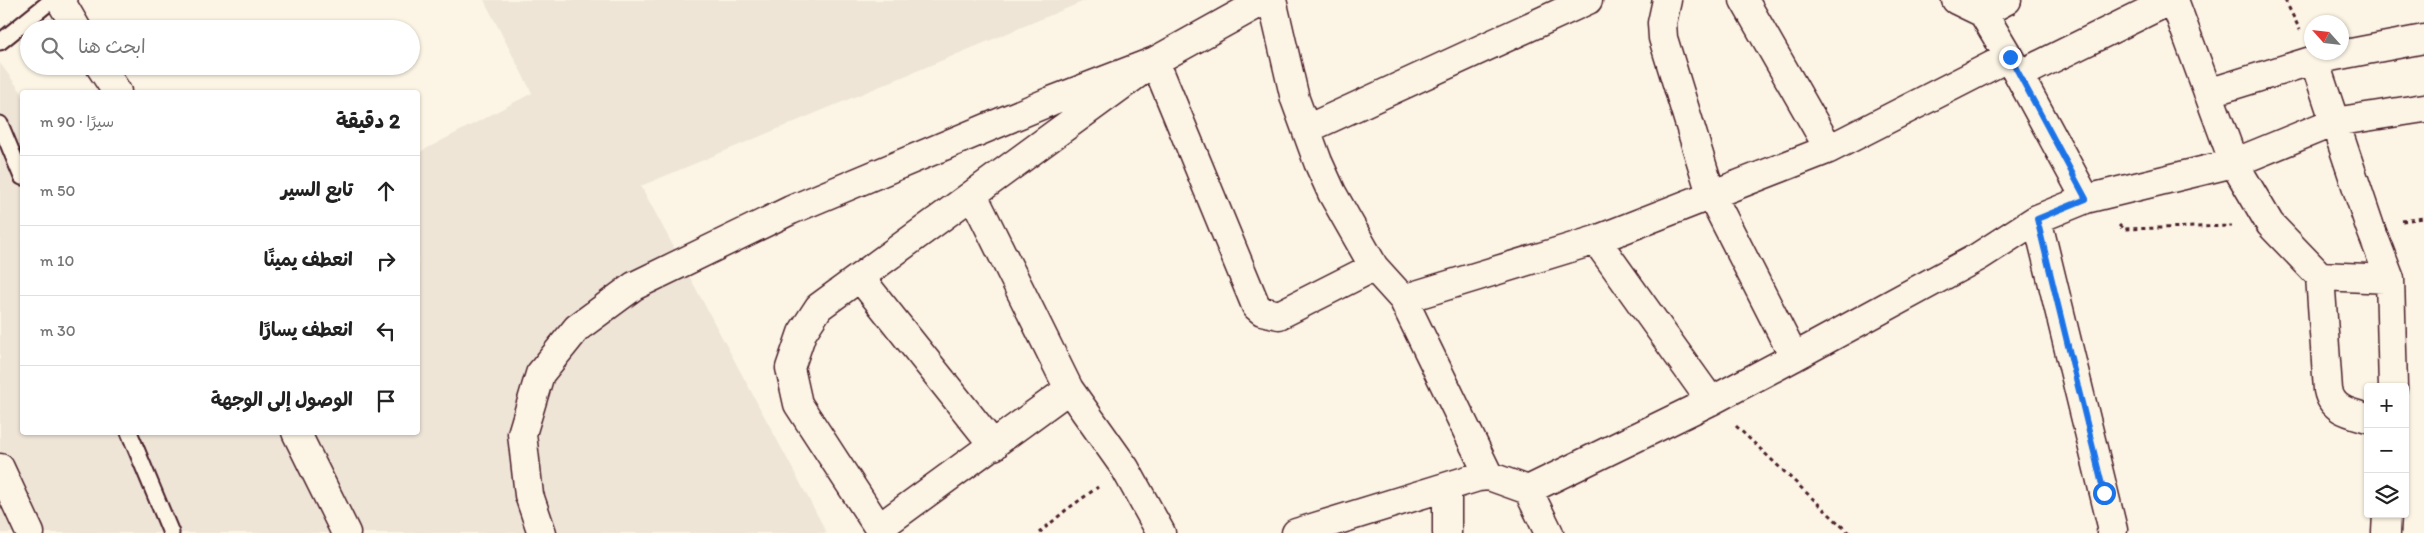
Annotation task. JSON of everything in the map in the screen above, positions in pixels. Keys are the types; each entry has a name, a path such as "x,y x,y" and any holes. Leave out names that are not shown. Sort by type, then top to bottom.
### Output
{"street":[{"path":"60,0 72,20"},
{"path":"1069,389 880,531 798,404 790,368 802,333 820,308 1155,61 1265,0"},
{"path":"1272,0 1295,99 1332,194 1374,267 1402,298 1489,476"},
{"path":"1307,129 1588,0"},
{"path":"1667,0 1662,23 1663,38 1711,194 1794,357"},
{"path":"1744,0 1829,149"},
{"path":"1956,0 1983,14 2014,66 2086,199"},
{"path":"1983,14 2007,0"},
{"path":"1402,298 1596,240 1829,149 2014,66 2172,0 2234,163 2270,224 2320,276 2329,394 2335,405 2364,417"},
{"path":"2349,53 2424,39"},
{"path":"2208,93 2314,60 2370,226 2390,279 2393,383"},
{"path":"1155,61 1256,306 1262,311 1274,315 1284,314 1374,267"},
{"path":"542,533 529,495 522,434 540,374 577,328 634,286 791,210 1050,101 1155,61"},
{"path":"106,75 115,90"},
{"path":"1528,490 1711,401 1794,357 1978,257 2037,219 2086,199 2234,163 2334,122 2424,108"},
{"path":"973,195 1069,389 1125,468 1161,533"},
{"path":"2037,219 2114,532"},
{"path":"1596,240 1711,401"},
{"path":"2320,276 2390,279"},
{"path":"861,279 994,446"},
{"path":"297,435 346,533"},
{"path":"0,468 30,533"},
{"path":"1296,533 1446,487 1489,476 1528,490 1549,533"},
{"path":"1446,487 1447,533"},
{"path":"2386,533 2388,518"}],"lane":[{"path":"27,20 52,0"},
{"path":"0,42 20,26"},
{"path":"0,124 20,173"},
{"path":"130,435 171,533"}],"path":[{"path":"2086,199 2123,228 2270,224"},
{"path":"1711,401 1849,533"},
{"path":"1039,533 1066,510 1125,468"}],"shaded area":[{"path":"484,0 1087,0 641,186 827,533 0,533 0,63 20,90 20,435 420,435 420,152 532,93"}],"route":[{"path":"2010,57 2086,199 2037,219 2104,493"}]}
